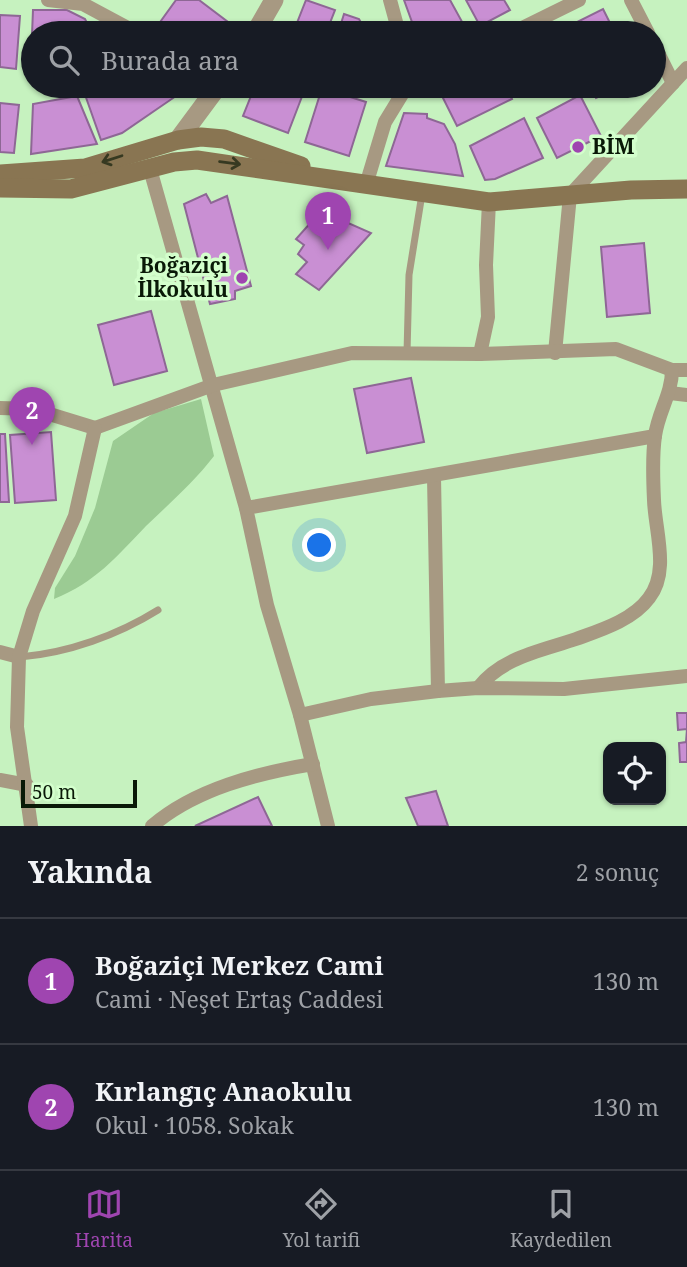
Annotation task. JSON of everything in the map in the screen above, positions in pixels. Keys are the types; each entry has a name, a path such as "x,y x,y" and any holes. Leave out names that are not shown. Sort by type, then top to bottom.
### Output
{"main road":[{"path":"0,174 85,168 177,140 224,139 338,180"},
{"path":"156,167 177,140"},
{"path":"0,188 71,189 156,167 197,160 489,202 631,190 687,189"}],"street":[{"path":"58,0 83,4 115,21"},
{"path":"262,21 274,0"},
{"path":"390,0 395,21"},
{"path":"536,21 579,0"},
{"path":"631,0 642,21"},
{"path":"666,91 687,68"},
{"path":"666,69 673,83"},
{"path":"177,140 207,98"},
{"path":"366,185 385,122 399,98"},
{"path":"555,353 570,195 659,98"},
{"path":"156,167 246,508 267,605 300,715 328,826"},
{"path":"480,354 488,317 486,265 489,202"},
{"path":"0,408 33,409 95,428 213,385 352,353 555,353 616,349 672,370 687,370"},
{"path":"478,688 491,672 508,662 601,631 649,600 660,570 654,499 655,436 670,393 672,370"},
{"path":"670,393 687,395"},
{"path":"31,826 17,727 19,657 33,611 75,516 95,428"},
{"path":"246,508 435,477 655,436"},
{"path":"435,477 438,691"},
{"path":"0,652 19,657"},
{"path":"300,715 371,699 438,691 478,688 564,689 687,676"},
{"path":"152,826 195,797 278,769 313,764"},
{"path":"0,780 27,785"}],"lane":[{"path":"407,352 409,275 422,193"},
{"path":"19,657 50,652 119,633 158,610"}],"green space":[{"path":"201,399 214,456 190,484 104,568 82,585 54,599 55,588 75,556 95,508 113,441 154,413"}],"building":[{"path":"176,0 199,0 227,21 161,21"},
{"path":"306,0 335,10 331,21 298,21"},
{"path":"404,0 450,0 462,21 412,21"},
{"path":"466,0 504,0 510,10 489,21 477,21"},
{"path":"603,9 609,21 579,21"},
{"path":"33,10 67,10 86,21 33,21"},
{"path":"344,14 360,21 342,21"},
{"path":"0,15 20,16 16,69 0,67"},
{"path":"78,98 97,144 31,154 33,104"},
{"path":"86,98 173,98 122,133 101,140"},
{"path":"250,98 301,98 288,133 243,116"},
{"path":"319,98 353,98 366,102 349,156 305,142"},
{"path":"443,98 512,98 512,99 457,126"},
{"path":"574,98 582,98 601,136 557,158 537,118"},
{"path":"0,103 19,105 14,153 0,152"},
{"path":"404,113 427,114 427,118 444,124 455,144 463,176 386,166"},
{"path":"524,118 543,158 495,179 485,180 470,146"},
{"path":"206,194 211,203 227,196 251,286 235,291 235,299 210,304 184,204"},
{"path":"321,211 371,233 319,290 296,274 307,262 298,254 304,245 296,239"},
{"path":"644,243 650,313 607,317 601,247"},
{"path":"151,311 167,371 114,385 98,325"},
{"path":"411,378 424,442 367,453 354,389"},
{"path":"51,432 56,500 15,503 10,435"},
{"path":"0,434 5,434 9,502 0,502"},
{"path":"677,713 687,713 687,729 678,730"},
{"path":"687,729 687,762 680,762 679,743 686,742"},
{"path":"436,791 448,826 418,826 406,798"},
{"path":"258,797 272,826 195,826"}],"place":[{"name":"BİM","path":"578,147"},
{"name":"Boğaziçi Merkez Cami","path":"328,250"},
{"name":"Boğaziçi İlkokulu","path":"242,278"},
{"name":"Kırlangıç Anaokulu","path":"32,445"}]}
